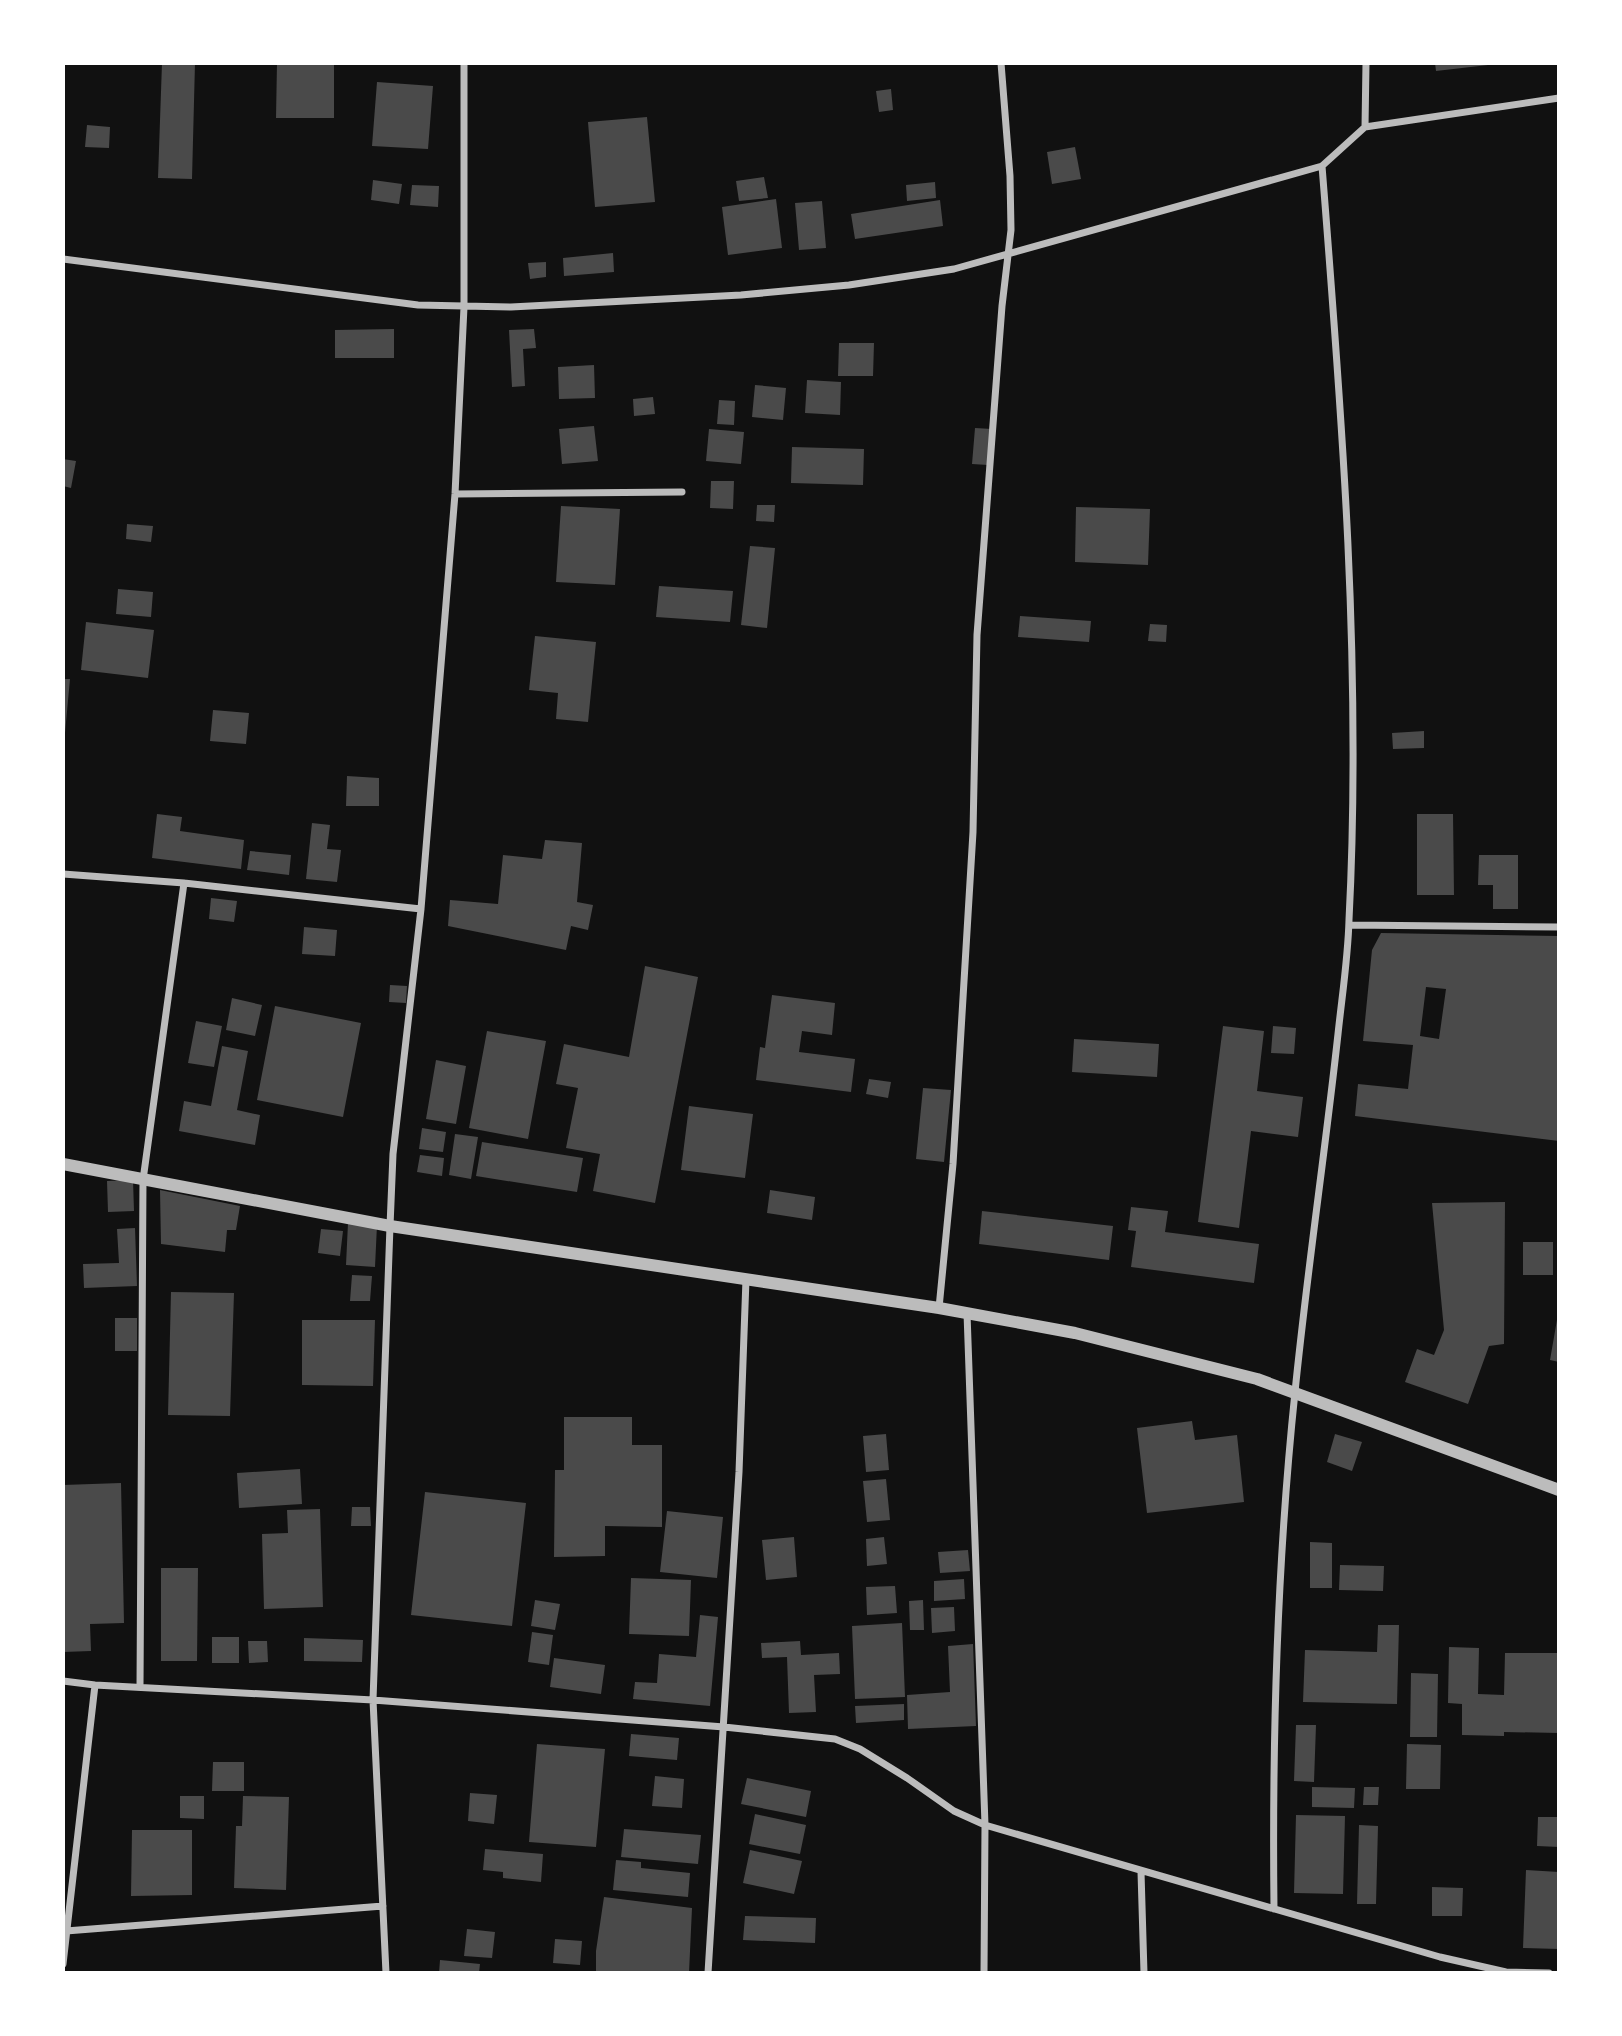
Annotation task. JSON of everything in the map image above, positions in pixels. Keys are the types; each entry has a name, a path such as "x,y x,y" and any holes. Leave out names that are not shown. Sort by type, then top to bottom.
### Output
{"street":[{"path":"386,1973 373,1700 390,1226 396,1126 421,909 455,494 464,307 464,63"},
{"path":"939,1308 953,1164 973,832 977,635 1012,210 1002,63"},
{"path":"1365,127 1366,63"},
{"path":"63,259 418,305 464,307 741,295 849,285 954,269 1322,166 1365,127 1559,98"},
{"path":"1274,1909 1277,1605 1295,1391 1325,1152 1349,925 1353,721 1344,446 1322,166"},
{"path":"455,494 682,492"},
{"path":"63,874 184,883 421,909"},
{"path":"139,1686 143,1180 184,883"},
{"path":"1349,925 1559,927"},
{"path":"63,1164 390,1226 939,1308 1132,1347 1217,1367 1295,1391 1559,1490"},
{"path":"708,1973 739,1472 746,1279"},
{"path":"967,1313 985,1825 984,1973"},
{"path":"63,1681 373,1700 724,1727 835,1739 884,1762 954,1811 985,1825 1440,1957 1506,1972 1549,1973"},
{"path":"63,1964 95,1685"},
{"path":"1141,1872 1144,1973"},
{"path":"66,1931 383,1906"}],"building":[{"path":"162,63 195,63 192,179 158,178"},
{"path":"277,63 334,63 334,118 276,118"},
{"path":"1435,63 1488,63 1488,65 1436,71"},
{"path":"377,82 433,86 428,149 372,146"},
{"path":"891,89 893,110 879,112 876,91"},
{"path":"647,117 655,202 595,207 588,122"},
{"path":"87,125 110,127 109,148 85,147"},
{"path":"1075,147 1081,179 1052,184 1047,152"},
{"path":"764,177 768,198 739,201 736,181"},
{"path":"373,180 402,184 399,204 371,200"},
{"path":"935,182 936,198 907,201 906,185"},
{"path":"412,185 439,186 438,207 410,205"},
{"path":"776,199 782,248 728,255 722,207"},
{"path":"940,200 943,226 855,239 851,214"},
{"path":"822,201 826,248 799,250 795,203"},
{"path":"613,253 614,272 564,276 563,258"},
{"path":"546,262 546,277 530,279 528,263"},
{"path":"394,329 394,358 335,358 335,330"},
{"path":"534,329 536,348 523,349 525,386 512,387 509,330"},
{"path":"839,343 874,343 873,376 838,376"},
{"path":"594,365 595,398 559,399 558,367"},
{"path":"807,380 841,382 840,415 805,413"},
{"path":"755,385 786,388 783,420 752,417"},
{"path":"653,397 655,414 634,416 633,399"},
{"path":"719,400 735,401 734,425 717,424"},
{"path":"594,426 598,461 562,464 559,429"},
{"path":"975,428 992,429 988,465 972,464"},
{"path":"709,429 744,432 741,464 706,461"},
{"path":"792,447 864,449 863,485 791,483"},
{"path":"63,459 76,461 71,488 63,486"},
{"path":"711,481 734,481 733,509 710,508"},
{"path":"757,505 775,505 774,522 756,521"},
{"path":"561,506 620,509 615,585 556,582"},
{"path":"1076,507 1150,509 1148,565 1075,562"},
{"path":"127,524 153,526 151,542 126,539"},
{"path":"750,546 775,548 767,628 741,625"},
{"path":"659,586 733,591 730,622 656,617"},
{"path":"118,589 153,592 151,617 116,614"},
{"path":"1020,616 1091,621 1089,642 1018,637"},
{"path":"86,622 154,630 148,678 81,670"},
{"path":"1150,624 1167,625 1166,642 1148,641"},
{"path":"535,636 596,642 588,722 556,719 558,693 529,690"},
{"path":"63,679 70,679 65,733 63,733"},
{"path":"213,710 249,713 246,744 210,741"},
{"path":"1424,731 1424,748 1393,749 1392,733"},
{"path":"347,776 379,778 379,806 346,806"},
{"path":"157,814 182,817 180,831 244,840 241,869 152,858"},
{"path":"1417,814 1453,814 1454,895 1417,895"},
{"path":"312,823 330,825 327,849 341,850 337,882 306,879"},
{"path":"545,840 582,843 577,902 593,905 588,930 571,926 566,950 448,926 450,900 498,904 503,855 542,859"},
{"path":"250,851 291,855 289,875 247,870"},
{"path":"1479,855 1518,855 1518,909 1493,909 1493,885 1478,885"},
{"path":"211,898 237,901 234,922 209,919"},
{"path":"304,927 337,930 335,956 302,954"},
{"path":"1381,933 1559,936 1559,1141 1355,1116 1358,1084 1408,1089 1413,1045 1363,1041 1372,950","holes":["1426,987 1446,989 1439,1039 1420,1036"]},
{"path":"645,966 698,977 655,1203 593,1191 600,1154 566,1148 578,1088 556,1084 564,1044 629,1057"},
{"path":"390,985 407,986 406,1003 389,1002"},
{"path":"772,995 835,1003 832,1035 802,1031 799,1052 855,1059 851,1092 756,1080 760,1047 765,1048"},
{"path":"232,998 262,1005 255,1036 226,1030"},
{"path":"275,1006 361,1023 343,1117 257,1100"},
{"path":"196,1021 222,1026 214,1067 188,1063"},
{"path":"1223,1026 1264,1031 1257,1091 1303,1097 1298,1137 1251,1131 1239,1228 1198,1222"},
{"path":"1273,1026 1296,1028 1294,1054 1271,1053"},
{"path":"487,1031 546,1041 528,1139 469,1128"},
{"path":"1074,1039 1159,1044 1157,1077 1072,1072"},
{"path":"222,1046 248,1051 237,1110 260,1115 255,1145 179,1131 184,1101 211,1106"},
{"path":"436,1060 466,1066 456,1124 426,1119"},
{"path":"869,1079 891,1082 888,1098 866,1094"},
{"path":"923,1088 951,1090 944,1162 916,1159"},
{"path":"689,1106 753,1114 745,1178 681,1170"},
{"path":"422,1128 446,1132 443,1152 419,1149"},
{"path":"455,1134 478,1137 471,1179 449,1175"},
{"path":"482,1142 583,1158 577,1192 476,1176"},
{"path":"420,1155 444,1158 442,1176 417,1172"},
{"path":"133,1180 134,1211 108,1212 107,1181"},
{"path":"160,1190 240,1206 236,1230 227,1230 225,1252 161,1244"},
{"path":"770,1190 815,1197 812,1220 767,1213"},
{"path":"1505,1202 1504,1344 1489,1346 1468,1404 1405,1382 1417,1349 1434,1355 1444,1330 1432,1203"},
{"path":"1131,1207 1168,1211 1165,1232 1259,1244 1254,1283 1131,1267 1136,1231 1128,1230"},
{"path":"982,1211 1113,1226 1109,1260 979,1244"},
{"path":"348,1223 377,1225 375,1267 346,1265"},
{"path":"135,1228 137,1286 84,1288 83,1264 119,1263 117,1229"},
{"path":"321,1229 343,1231 340,1256 318,1253"},
{"path":"1523,1242 1553,1242 1553,1275 1523,1275"},
{"path":"352,1275 372,1276 370,1301 350,1301"},
{"path":"171,1292 234,1293 230,1416 168,1415"},
{"path":"1559,1314 1559,1362 1550,1360"},
{"path":"115,1318 137,1318 137,1351 115,1351"},
{"path":"302,1320 375,1320 373,1386 302,1385"},
{"path":"564,1417 632,1417 632,1445 662,1445 662,1527 605,1526 605,1556 554,1557 555,1470 564,1470"},
{"path":"1192,1421 1195,1440 1237,1435 1244,1502 1147,1513 1137,1428"},
{"path":"886,1434 889,1470 866,1472 863,1436"},
{"path":"1335,1434 1362,1442 1352,1471 1327,1462"},
{"path":"300,1469 302,1504 239,1508 237,1473"},
{"path":"886,1479 890,1520 867,1522 863,1481"},
{"path":"121,1483 124,1623 90,1624 91,1651 63,1652 63,1485"},
{"path":"425,1492 526,1503 512,1626 411,1615"},
{"path":"352,1507 370,1507 371,1526 351,1526"},
{"path":"320,1509 323,1607 264,1609 262,1534 288,1533 287,1510"},
{"path":"667,1511 723,1517 717,1578 660,1572"},
{"path":"794,1537 797,1577 766,1580 762,1540"},
{"path":"884,1537 887,1564 867,1566 866,1539"},
{"path":"1310,1542 1332,1543 1332,1588 1310,1588"},
{"path":"968,1550 970,1571 940,1573 938,1552"},
{"path":"1340,1565 1384,1566 1383,1591 1339,1590"},
{"path":"161,1568 198,1568 197,1661 161,1661"},
{"path":"631,1578 691,1580 689,1636 629,1634"},
{"path":"964,1579 965,1599 934,1601 934,1581"},
{"path":"895,1586 897,1613 867,1615 866,1587"},
{"path":"535,1600 560,1604 555,1630 531,1626"},
{"path":"923,1600 924,1630 910,1630 909,1601"},
{"path":"954,1607 955,1631 932,1633 931,1608"},
{"path":"700,1615 718,1617 710,1706 633,1699 635,1682 657,1683 659,1654 696,1657"},
{"path":"902,1623 905,1697 855,1699 852,1626"},
{"path":"1378,1625 1399,1625 1397,1704 1303,1702 1305,1650 1377,1652"},
{"path":"532,1632 553,1635 549,1665 528,1662"},
{"path":"212,1637 239,1637 239,1663 212,1663"},
{"path":"304,1638 363,1640 362,1662 304,1661"},
{"path":"248,1641 267,1641 268,1662 249,1663"},
{"path":"800,1641 801,1655 839,1653 840,1674 814,1675 816,1712 789,1713 787,1657 762,1658 761,1643"},
{"path":"973,1644 976,1726 908,1729 907,1695 950,1692 948,1646"},
{"path":"1449,1647 1479,1648 1478,1694 1504,1695 1505,1653 1559,1653 1559,1733 1504,1732 1504,1736 1462,1735 1462,1704 1448,1703"},
{"path":"554,1658 605,1665 601,1694 550,1687"},
{"path":"1411,1673 1438,1674 1437,1737 1410,1737"},
{"path":"904,1704 904,1720 856,1723 855,1706"},
{"path":"1296,1725 1316,1725 1314,1782 1294,1781"},
{"path":"631,1734 679,1738 677,1760 629,1756"},
{"path":"537,1744 605,1749 596,1847 529,1842"},
{"path":"1407,1744 1441,1745 1440,1789 1406,1789"},
{"path":"213,1762 244,1762 244,1791 212,1791"},
{"path":"655,1776 684,1779 682,1808 652,1806"},
{"path":"747,1778 811,1791 806,1817 741,1804"},
{"path":"1312,1787 1355,1788 1354,1808 1312,1807"},
{"path":"1364,1787 1379,1787 1378,1805 1363,1805"},
{"path":"470,1793 497,1795 494,1824 468,1821"},
{"path":"180,1796 204,1796 204,1819 180,1818"},
{"path":"243,1796 289,1797 286,1890 234,1888 236,1826 242,1826"},
{"path":"755,1814 806,1825 800,1854 749,1844"},
{"path":"1296,1815 1345,1816 1343,1894 1294,1893"},
{"path":"1538,1817 1559,1817 1559,1847 1537,1846"},
{"path":"1359,1825 1378,1826 1376,1904 1357,1904"},
{"path":"624,1829 701,1835 698,1864 621,1857"},
{"path":"132,1830 192,1830 192,1895 131,1896"},
{"path":"485,1849 543,1854 541,1882 503,1878 503,1872 483,1870"},
{"path":"750,1850 802,1861 794,1894 743,1883"},
{"path":"616,1860 641,1862 641,1868 690,1873 688,1897 613,1890"},
{"path":"1526,1870 1559,1872 1559,1949 1523,1948"},
{"path":"1432,1887 1463,1888 1462,1916 1432,1916"},
{"path":"604,1897 692,1908 689,1973 596,1973 596,1951"},
{"path":"745,1916 816,1918 815,1943 743,1940"},
{"path":"467,1929 495,1932 492,1958 464,1956"},
{"path":"555,1939 582,1941 580,1965 553,1963"},
{"path":"440,1960 480,1964 479,1973 439,1973"}]}
